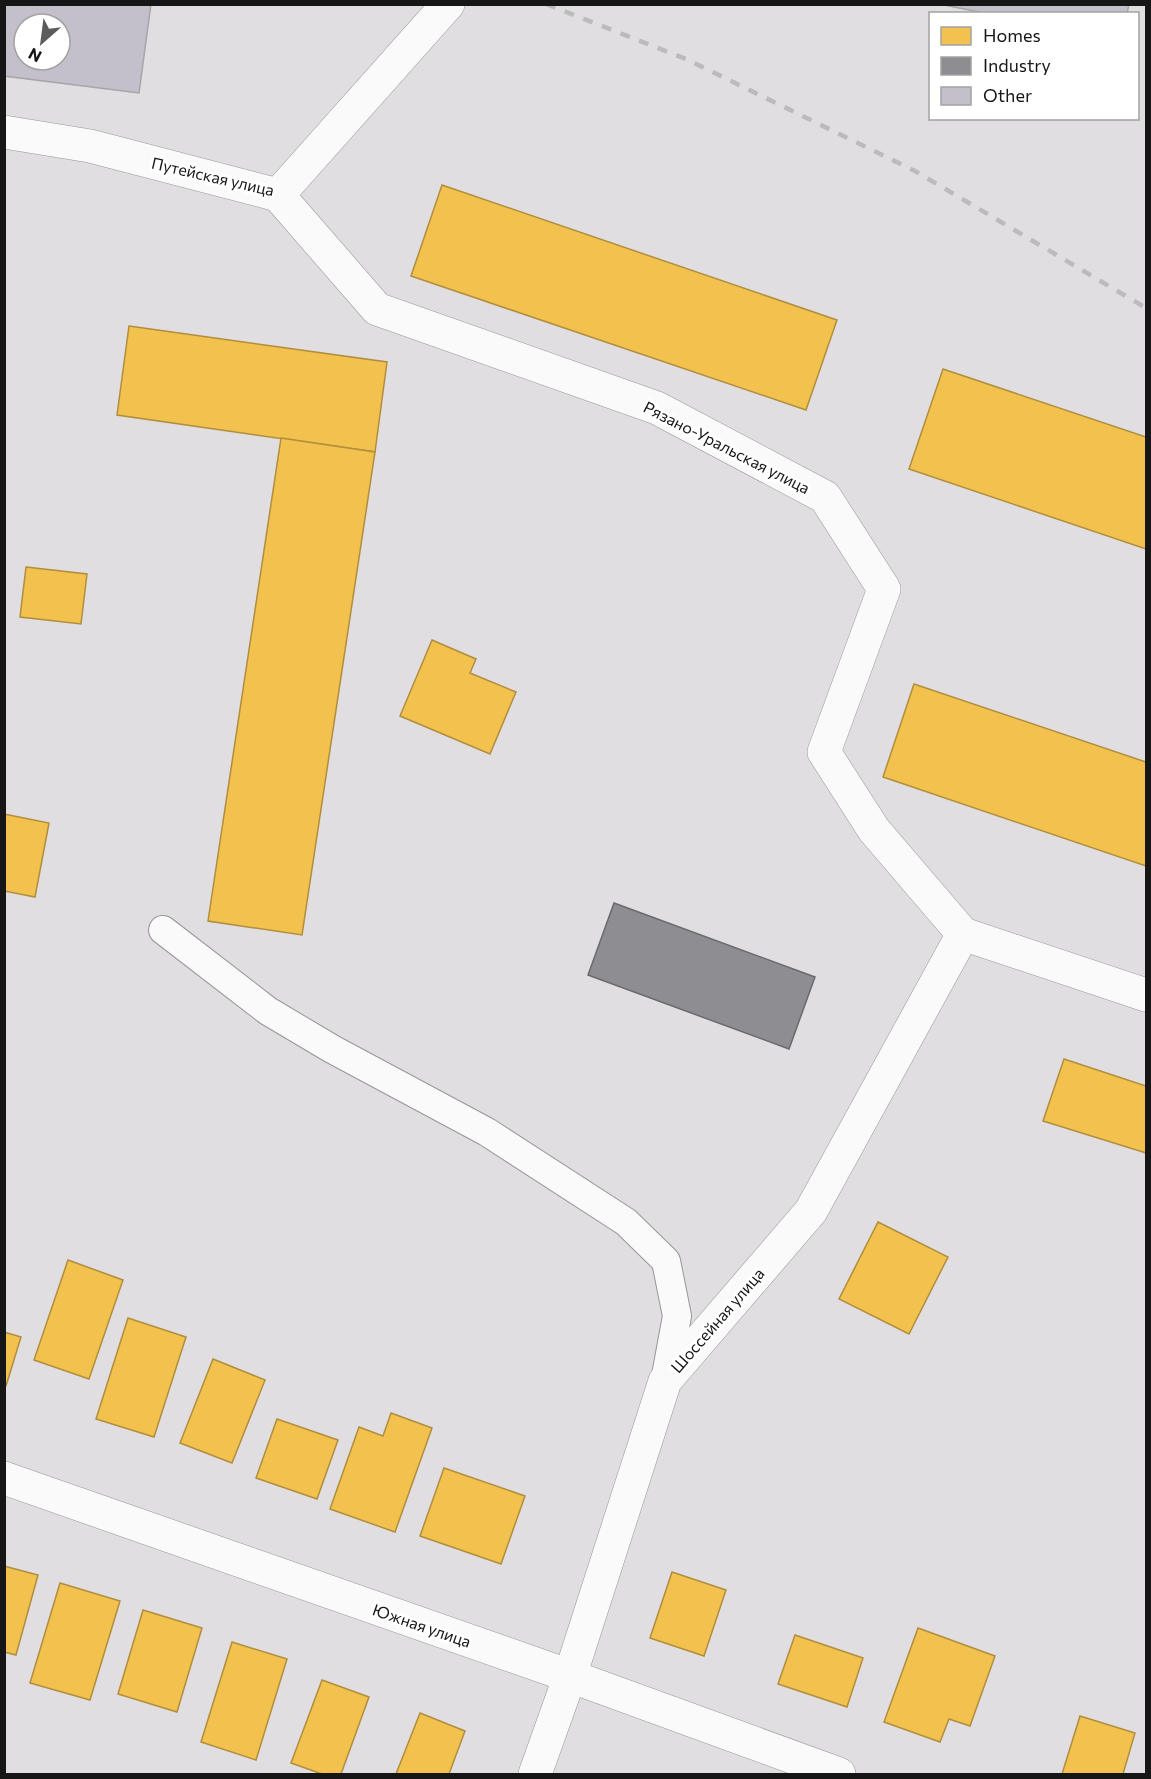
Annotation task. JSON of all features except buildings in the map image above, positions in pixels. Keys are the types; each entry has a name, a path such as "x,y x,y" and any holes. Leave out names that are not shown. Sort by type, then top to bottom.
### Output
{"street":[{"name":"Путейская улица","path":"4,132 90,146 278,195 448,4"},
{"name":"Рязано-Уральская улица","path":"278,195 377,309 657,408 825,497 884,589 824,752 874,830 963,934"},
{"path":"963,934 1146,995"},
{"name":"Шоссейная улица","path":"535,1774 570,1676 665,1381 811,1211 963,934"},
{"name":"Южная улица","path":"4,1478 570,1676 839,1774"}],"lane":[{"path":"163,930 268,1011 332,1049 487,1132 626,1222 666,1261 677,1316 665,1381"}],"railway":[{"path":"546,4 686,59 915,171 1146,308"}]}
